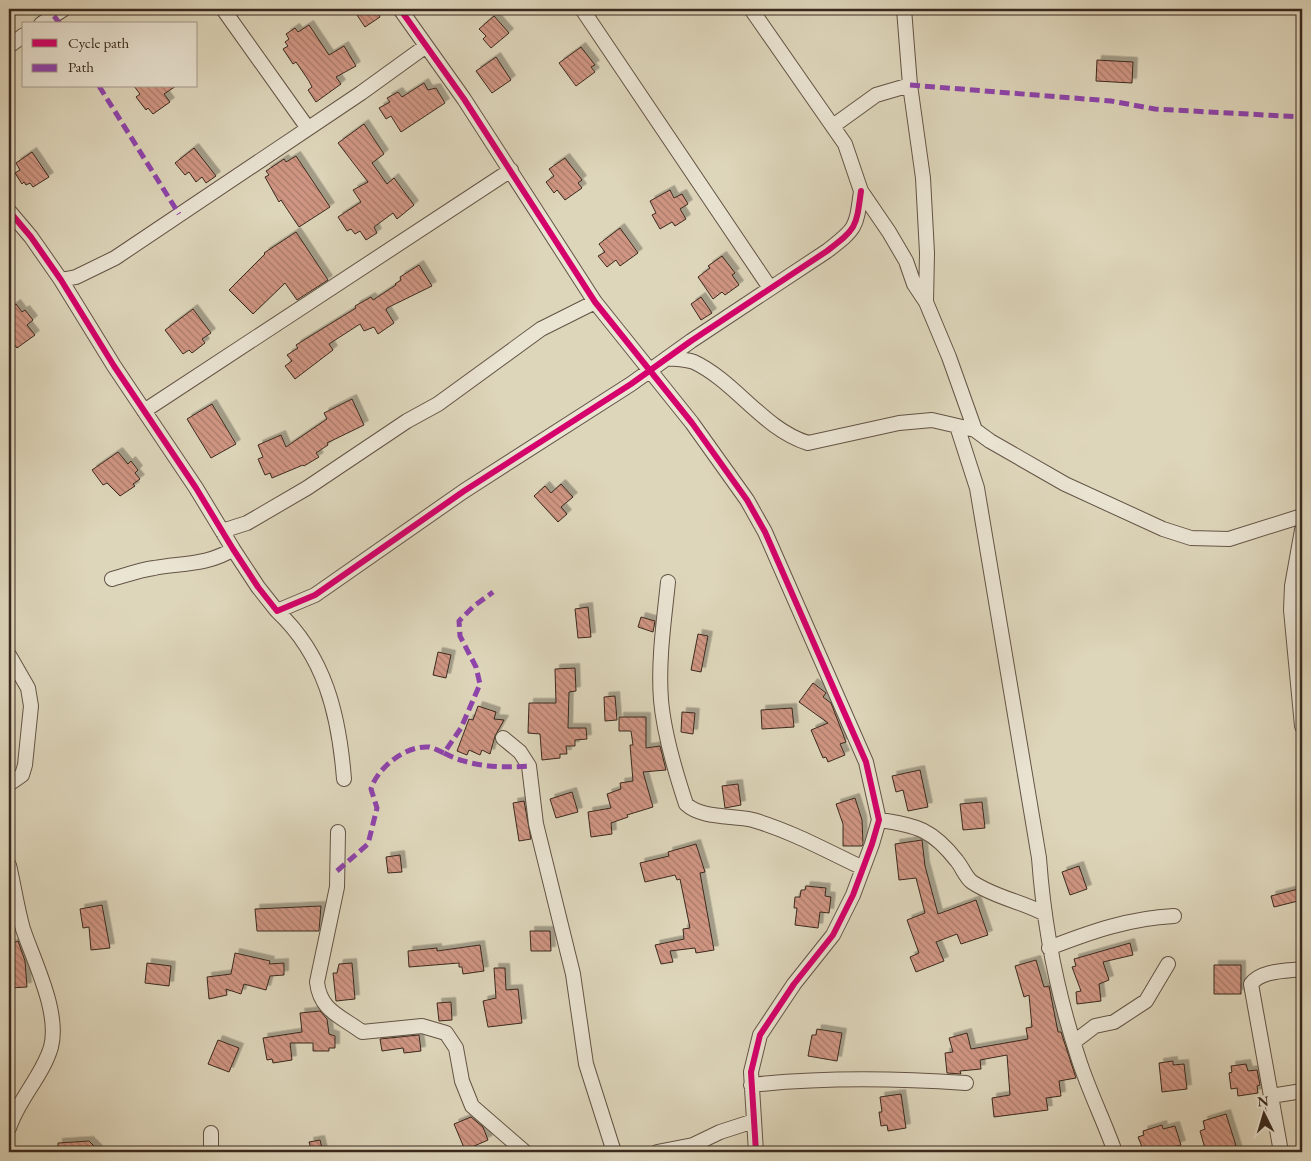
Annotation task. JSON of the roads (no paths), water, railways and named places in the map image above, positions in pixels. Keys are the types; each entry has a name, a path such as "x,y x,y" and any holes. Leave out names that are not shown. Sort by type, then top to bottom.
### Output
{"street":[{"path":"44,22 64,9"},
{"path":"223,9 307,128"},
{"path":"400,9 511,170 595,302 721,461 747,500 765,532 866,762 879,820 853,895 833,935 794,984 760,1035 751,1072 756,1152"},
{"path":"582,9 770,288"},
{"path":"751,9 845,144 860,191 889,232 906,261 914,284 926,302 949,357 975,430"},
{"path":"904,9 910,85 924,195 928,253 926,302"},
{"path":"9,46 22,36"},
{"path":"61,280 76,277 115,258 406,62 426,46"},
{"path":"833,126 876,95 910,85"},
{"path":"144,411 511,170"},
{"path":"277,610 315,595 464,491 650,370 846,237 857,224 860,191"},
{"path":"9,211 31,237 61,280 258,587 294,627 309,647 319,668 336,720 344,779"},
{"path":"222,531 247,523 307,488 400,426 438,404 541,329 595,302"},
{"path":"667,358 692,361 712,373 769,420 798,440 808,443 899,423 932,420 975,430 990,441 1065,484 1163,529 1191,538 1228,539 1302,516"},
{"path":"958,426 977,488 1039,858 1043,913 1049,948 1074,1042 1115,1152"},
{"path":"1302,530 1292,586 1291,610 1302,726"},
{"path":"112,579 151,568 202,562 221,557 232,549"},
{"path":"668,582 660,658 662,701 670,747 686,804 692,810 729,816 770,826 863,868"},
{"path":"9,655 28,688 31,706 25,765 22,775 9,784"},
{"path":"503,738 520,752 528,766 536,824 573,974 586,1064 614,1152"},
{"path":"879,820 902,823 924,830 942,841 970,881 1008,900 1029,906 1043,913"},
{"path":"338,832 337,887 317,982 318,995 324,1005 362,1032 422,1026 446,1033 456,1048 462,1081 472,1106 525,1152"},
{"path":"9,865 16,928 40,974 52,1029 51,1047 9,1128"},
{"path":"1049,948 1124,923 1148,917 1174,916"},
{"path":"1074,1042 1095,1026 1114,1022 1146,1001 1168,964"},
{"path":"1281,1152 1251,984 1258,977 1272,972 1302,969"},
{"path":"751,1085 798,1079 871,1078 966,1083"},
{"path":"1271,1096 1302,1091"},
{"path":"657,1152 693,1145 720,1132 754,1121"},
{"path":"211,1152 212,1133"}]}
